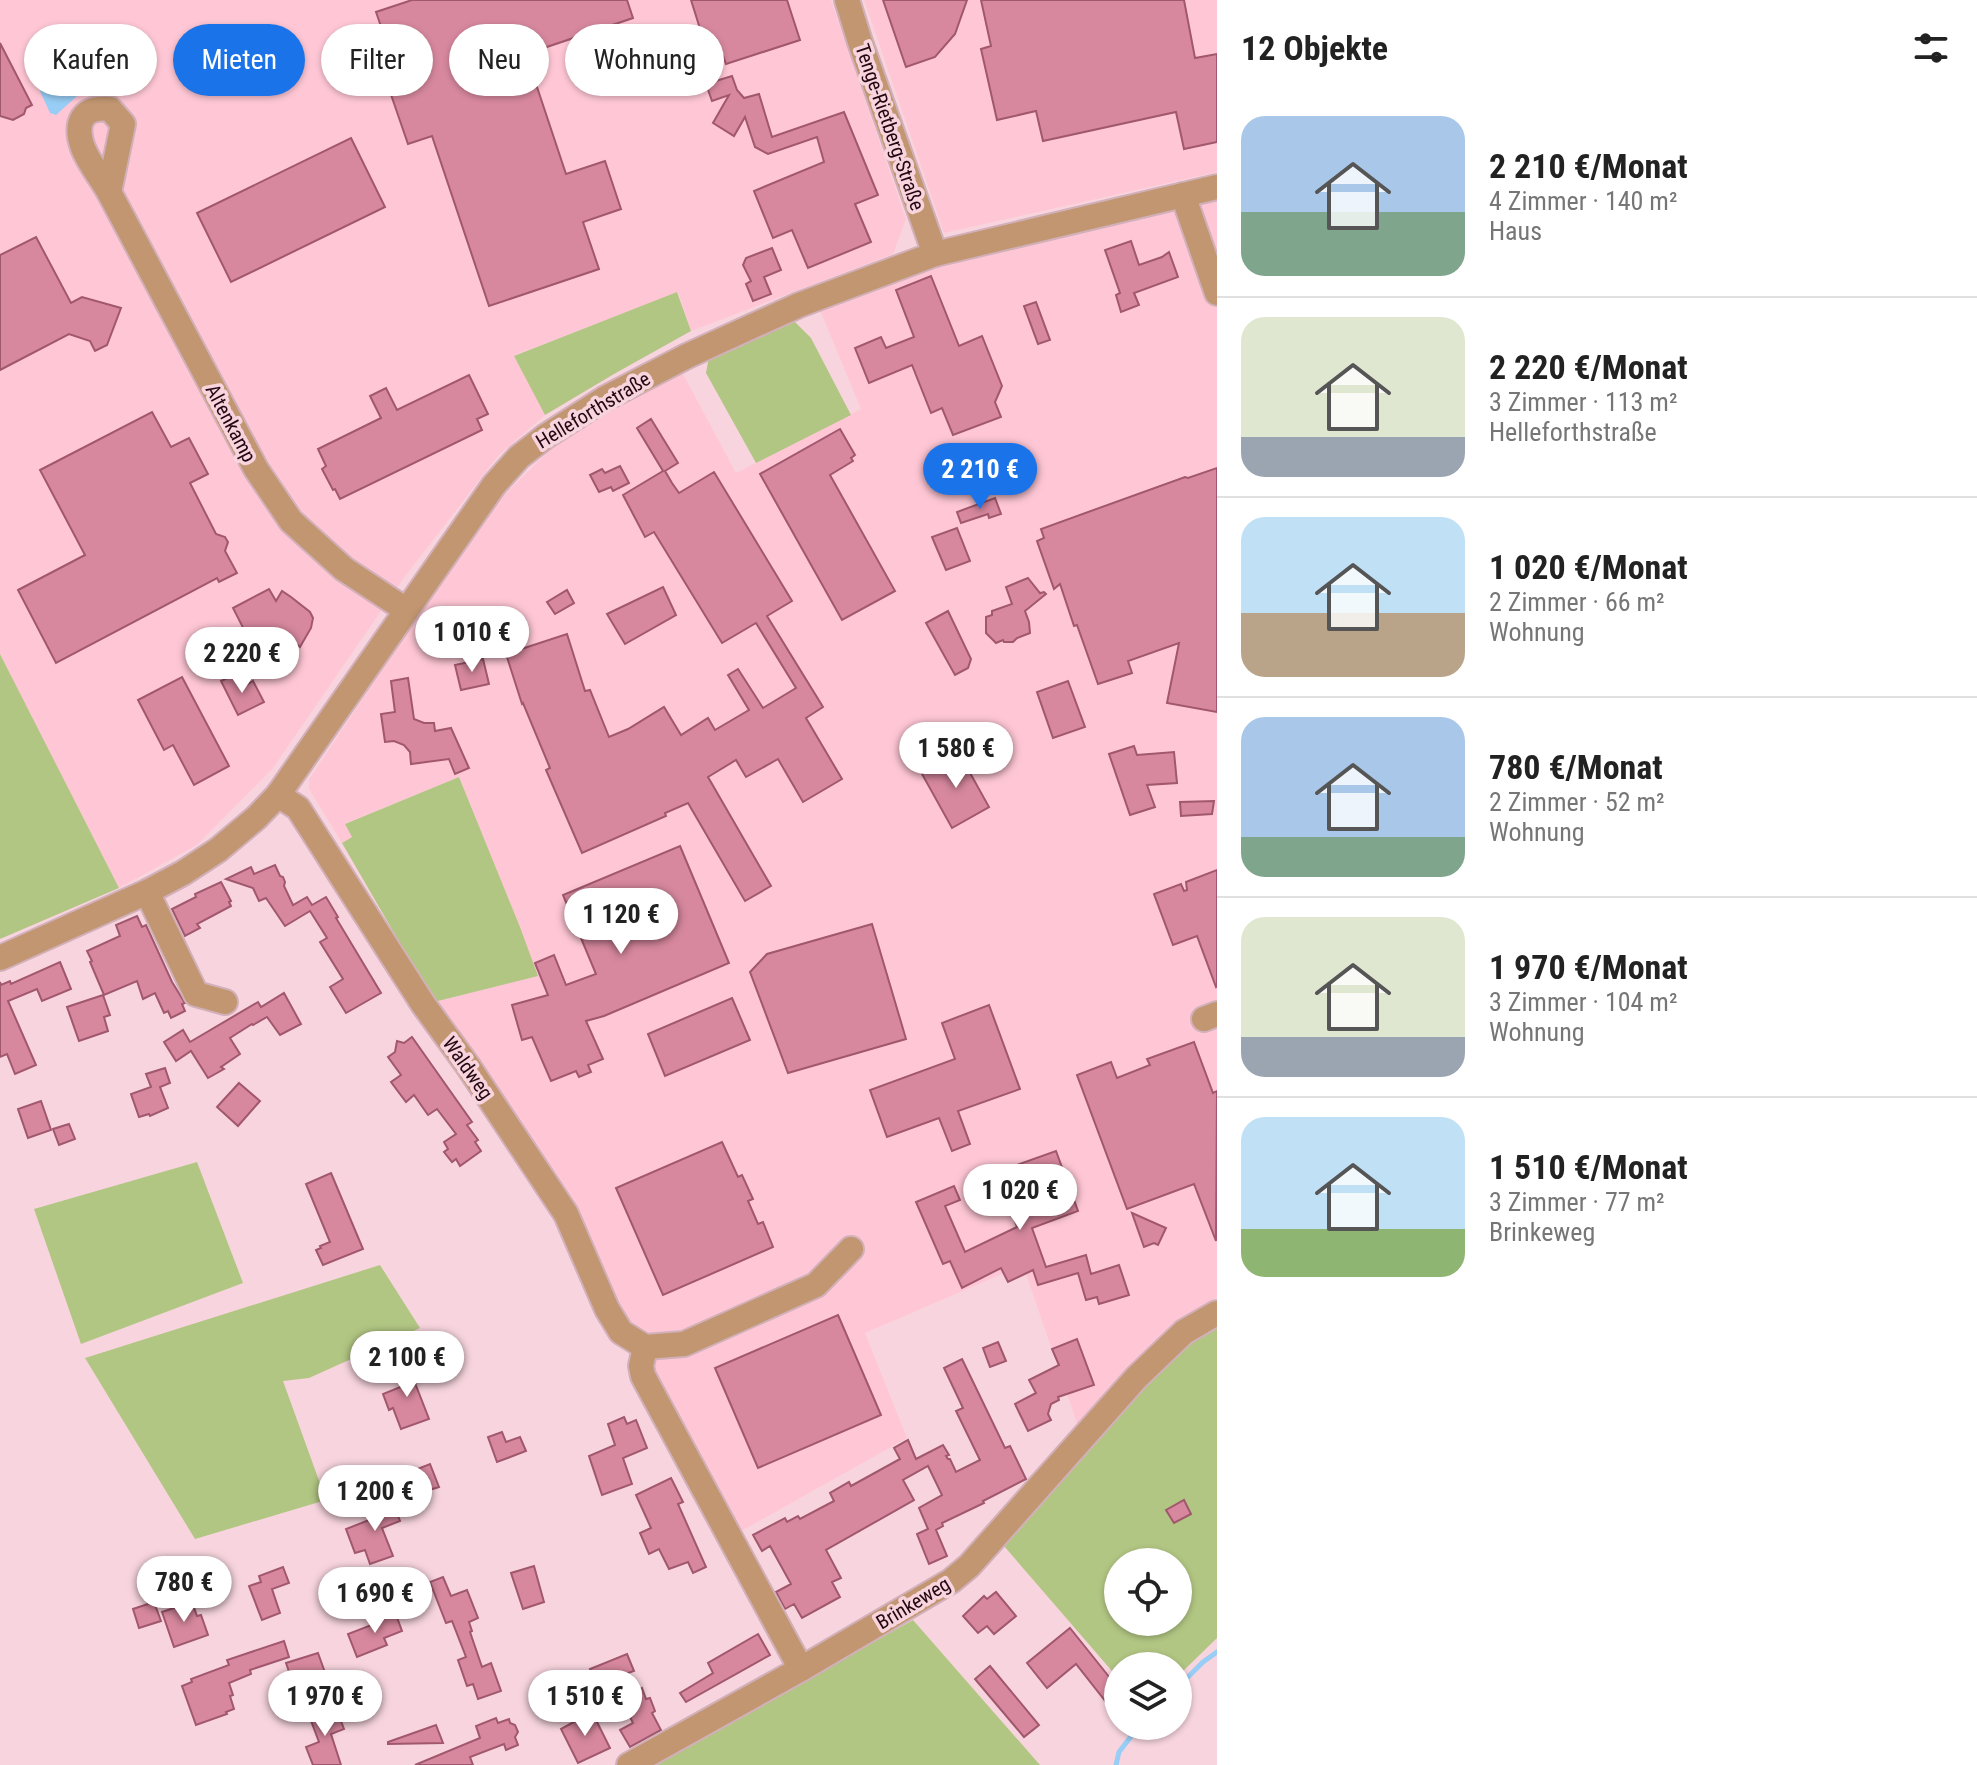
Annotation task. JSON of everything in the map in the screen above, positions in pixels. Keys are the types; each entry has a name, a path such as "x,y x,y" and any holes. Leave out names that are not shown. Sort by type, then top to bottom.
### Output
{"street":[{"name":"Tenge-Rietberg-Straße","path":"847,0 935,254"},
{"name":"Helleforthstraße","path":"0,958 183,873 218,850 256,818 278,795 494,485 519,457 604,399 687,356 799,305 935,254 1217,187"},
{"name":"Altenkamp","path":"109,192 256,469 291,521 344,569 406,610"},
{"path":"1183,195 1217,293"},
{"name":"Waldweg","path":"278,795 298,808 423,1004 566,1214 607,1309 621,1332 645,1347"},
{"path":"147,892 196,994 225,1002"},
{"path":"801,1669 643,1376 641,1366 645,1347 684,1344 816,1285 851,1249"},
{"name":"Brinkeweg","path":"629,1765 801,1669 960,1574 1137,1377 1184,1332 1217,1313"}],"shaded area":[{"path":"0,0 831,0 906,219 893,254 691,331 678,292 515,355 545,415 498,456 403,579 273,768 197,845 119,888 0,654"},
{"path":"864,0 1217,0 1217,172 944,233"},
{"path":"1217,197 1217,1297 1173,1325 1079,1429 1023,1265 865,1333 907,1438 736,1534 652,1375 650,1333 627,1321 434,1002 537,976 459,777 346,823 352,837 342,843 309,789 309,779 423,605 501,498 558,442 681,370 736,473 861,409 819,308 951,258"}],"green space":[{"path":"677,292 691,331 545,415 514,356"},
{"path":"792,319 811,338 851,415 756,463 706,373 709,357"},
{"path":"0,654 119,888 0,939"},
{"path":"459,777 538,976 434,1002 342,843 352,837 345,824"},
{"path":"197,1162 243,1283 81,1344 34,1209"},
{"path":"380,1265 420,1328 309,1378 283,1381 326,1500 195,1539 85,1358"},
{"path":"1217,1326 1217,1638 1192,1662 1192,1652 1104,1652 1104,1662 1004,1546 1168,1356"},
{"path":"913,1620 1040,1765 654,1765"}],"water":[{"path":"42,96 77,96 56,115 50,113"}],"building":[{"path":"412,0 627,0 633,18 615,24 565,24 565,41 549,46 549,24 449,24 449,96 540,96 566,174 605,161 621,209 583,222 599,269 489,306 432,136 408,144 391,96 433,96 433,24 380,24 376,12"},
{"path":"691,0 787,0 800,40 726,64 724,24 699,24"},
{"path":"883,0 967,0 955,34 935,57 906,67"},
{"path":"981,0 1184,0 1195,58 1217,54 1217,142 1184,149 1176,112 1043,141 1036,111 997,120 981,49 991,46"},
{"path":"0,43 24,90 24,96 27,96 32,105 13,120 0,116"},
{"path":"732,76 744,98 759,94 772,137 844,112 878,195 855,204 871,242 808,268 792,230 773,238 754,191 824,162 817,137 768,154 755,147 745,117 734,136 713,123 729,95 712,101 710,96 724,96 724,78"},
{"path":"351,138 385,207 231,282 197,213"},
{"path":"36,237 71,303 82,297 121,308 107,345 95,351 90,341 69,334 0,370 0,255"},
{"path":"1131,241 1139,265 1169,252 1178,277 1134,293 1139,305 1121,312 1116,295 1120,293 1105,250"},
{"path":"772,248 781,270 764,277 771,294 753,301 746,284 751,281 743,265 746,258"},
{"path":"931,276 959,346 982,336 1002,386 995,402 1001,417 953,435 942,408 931,413 912,365 869,383 855,348 881,337 886,348 914,337 896,290"},
{"path":"1036,302 1050,340 1038,344 1024,306"},
{"path":"469,375 488,414 477,419 482,430 340,499 322,469 326,466 318,449 381,418 370,396 386,388 397,410"},
{"path":"152,412 171,447 189,438 208,474 190,483 216,534 225,537 228,542 225,551 237,573 219,582 217,578 56,663 18,590 85,555 40,470"},
{"path":"651,419 678,463 665,471 679,493 714,472 792,601 767,616 823,707 806,718 842,779 803,802 778,759 746,777 736,760 708,777 771,886 745,901 688,803 582,853 546,770 550,768 522,704 506,654 567,634 585,691 590,690 609,737 664,707 681,735 708,718 715,730 749,710 728,675 738,669 763,708 796,688 756,623 722,643 654,532 645,537 623,495 663,471 637,428"},
{"path":"840,429 855,455 851,458 853,461 830,475 895,591 842,620 760,474"},
{"path":"620,466 629,483 613,491 611,487 599,492 590,475"},
{"path":"1217,468 1217,712 1167,703 1179,643 1128,661 1132,673 1098,684 1060,584 1054,589 1037,541 1044,538 1041,529"},
{"path":"995,498 1001,514 989,518 988,514 961,523 957,512"},
{"path":"957,528 970,561 946,570 932,537"},
{"path":"1028,578 1040,593 1046,594 1025,611 1030,633 1013,642 1003,640 996,643 986,633 986,617 992,615 992,611 1012,604 1006,587"},
{"path":"663,587 676,615 625,644 607,614"},
{"path":"269,589 276,601 282,591 310,612 313,618 300,647 293,641 293,653 279,648 259,659 233,608"},
{"path":"567,590 574,603 555,614 547,602"},
{"path":"948,611 971,659 968,668 955,675 926,623"},
{"path":"483,659 489,684 461,690 455,665"},
{"path":"234,675 241,688 253,681 264,702 238,715 221,681"},
{"path":"182,677 229,766 194,785 173,745 164,750 138,700"},
{"path":"408,678 414,719 434,723 435,731 451,728 469,768 455,774 449,759 411,764 410,752 404,745 385,742 381,714 395,712 391,681"},
{"path":"1068,681 1085,727 1053,738 1037,692"},
{"path":"1134,746 1137,755 1174,752 1177,783 1147,785 1155,807 1130,815 1109,754"},
{"path":"959,753 989,807 952,828 922,774"},
{"path":"1214,801 1212,814 1181,816 1180,802"},
{"path":"680,846 729,963 586,1021 603,1059 588,1065 591,1072 579,1077 576,1071 551,1081 532,1037 522,1040 512,1005 548,995 535,963 554,955 566,985 596,974 563,895"},
{"path":"275,865 293,905 307,897 312,905 326,897 381,993 346,1013 330,987 343,979 320,942 327,938 310,911 285,926 266,898 259,901 253,888 226,879 251,867 254,874"},
{"path":"1217,870 1216,987 1197,936 1173,945 1154,894 1181,884 1184,891 1187,890 1186,882"},
{"path":"221,882 231,906 197,924 200,928 185,936 172,909"},
{"path":"137,916 142,927 146,925 185,1003 182,1004 185,1011 171,1018 168,1011 164,1013 155,993 143,999 137,981 104,995 90,962 87,951 120,936 116,925"},
{"path":"872,924 906,1039 788,1073 750,972 767,954"},
{"path":"60,962 71,989 42,1001 37,989 8,1001 36,1065 15,1074 7,1054 0,1057 0,982 1,985 10,981 11,984"},
{"path":"284,993 301,1024 280,1035 267,1017 252,1024 230,1038 240,1054 208,1078 191,1051 176,1061 164,1042 183,1030 190,1042 258,1002 261,1007"},
{"path":"103,995 110,1015 104,1017 108,1031 79,1041 67,1007"},
{"path":"732,998 750,1040 665,1076 648,1034"},
{"path":"989,1005 1020,1089 958,1111 970,1144 952,1151 939,1118 887,1137 870,1090 955,1059 942,1023"},
{"path":"412,1037 472,1122 467,1125 478,1140 475,1142 481,1151 460,1166 456,1159 452,1162 444,1152 448,1149 444,1142 456,1134 437,1109 428,1115 414,1095 406,1102 391,1082 401,1075 388,1057 395,1052 397,1041 404,1043"},
{"path":"1194,1042 1213,1093 1217,1091 1216,1241 1194,1184 1127,1209 1077,1075 1111,1062 1117,1078 1150,1065 1147,1059"},
{"path":"165,1068 170,1083 160,1087 168,1108 139,1117 131,1094 151,1087 146,1074"},
{"path":"239,1083 260,1101 238,1126 217,1107"},
{"path":"41,1101 51,1130 28,1138 18,1109"},
{"path":"69,1124 75,1139 59,1145 53,1129"},
{"path":"722,1142 738,1177 742,1175 753,1199 748,1201 758,1224 763,1222 773,1247 663,1295 616,1188"},
{"path":"1056,1151 1078,1211 1032,1228 1046,1267 1086,1255 1091,1274 1119,1265 1129,1295 1099,1304 1097,1297 1086,1300 1078,1273 1038,1285 1033,1270 1008,1282 1001,1268 962,1288 950,1261 943,1264 916,1202 954,1186 960,1200 945,1206 965,1252 1017,1227 997,1172"},
{"path":"331,1173 363,1249 323,1265 316,1250 330,1242 306,1184"},
{"path":"1132,1213 1166,1228 1158,1245 1154,1243 1144,1247"},
{"path":"838,1315 881,1415 758,1468 715,1368"},
{"path":"1077,1339 1094,1385 1058,1397 1059,1400 1051,1404 1048,1414 1051,1420 1028,1431 1015,1404 1036,1393 1029,1380 1059,1365 1052,1349"},
{"path":"998,1342 1006,1361 990,1367 983,1348"},
{"path":"962,1359 1005,1448 1010,1446 1026,1479 942,1523 943,1526 936,1530 947,1556 929,1564 917,1534 928,1529 919,1508 942,1495 928,1466 903,1480 914,1500 826,1550 841,1578 832,1582 840,1597 802,1618 794,1604 785,1609 776,1592 791,1584 770,1546 762,1551 753,1535 785,1518 787,1522 798,1516 800,1519 834,1501 830,1493 849,1482 851,1486 900,1459 894,1448 908,1440 916,1459 943,1445 956,1472 980,1460 956,1411 963,1408 944,1368"},
{"path":"413,1363 420,1380 415,1383 429,1419 401,1429 393,1408 389,1410 383,1394 403,1386 397,1370"},
{"path":"624,1417 627,1424 636,1420 647,1448 623,1458 632,1484 602,1495 589,1456 615,1445 608,1424"},
{"path":"502,1432 506,1442 520,1437 526,1451 497,1462 488,1437"},
{"path":"430,1464 439,1487 423,1492 415,1470"},
{"path":"671,1478 683,1502 678,1504 706,1567 693,1573 688,1562 669,1569 659,1549 649,1554 640,1533 651,1528 636,1495"},
{"path":"391,1498 400,1521 382,1528 393,1556 370,1564 365,1550 355,1553 346,1529 377,1517 373,1505"},
{"path":"1184,1500 1191,1514 1174,1523 1166,1510"},
{"path":"534,1566 544,1602 523,1609 511,1573"},
{"path":"283,1567 289,1583 272,1589 280,1613 262,1620 249,1586 261,1582 259,1576"},
{"path":"443,1577 451,1596 467,1590 478,1618 469,1622 470,1632 482,1667 491,1663 501,1691 478,1699 473,1684 467,1686 458,1660 466,1657 452,1621 446,1623 430,1582"},
{"path":"996,1592 1016,1616 994,1634 987,1626 978,1633 963,1616 984,1596 987,1599"},
{"path":"154,1602 161,1621 139,1628 133,1609"},
{"path":"192,1602 197,1616 201,1615 208,1635 174,1647 162,1612"},
{"path":"395,1612 402,1631 384,1638 387,1645 357,1657 348,1634 382,1621 381,1618"},
{"path":"1070,1628 1104,1670 1104,1699 1076,1664 1047,1688 1027,1663"},
{"path":"758,1634 770,1655 686,1702 680,1693 713,1673 708,1663"},
{"path":"284,1641 289,1657 250,1670 251,1674 229,1683 234,1709 196,1725 182,1686 192,1682 191,1679 229,1665 227,1660"},
{"path":"318,1653 328,1681 296,1692 286,1663"},
{"path":"627,1654 634,1671 571,1693 566,1680"},
{"path":"990,1666 1039,1725 1024,1737 975,1679"},
{"path":"642,1688 646,1699 650,1698 655,1711 652,1713 661,1730 630,1747 620,1730 633,1723 627,1711 635,1707 630,1694"},
{"path":"335,1706 344,1729 331,1734 341,1765 313,1765 306,1747 319,1742 310,1718"},
{"path":"592,1712 610,1748 578,1763 561,1729"},
{"path":"496,1718 498,1723 509,1719 515,1725 518,1745 506,1750 504,1744 470,1757 473,1765 415,1765 480,1738 476,1726"},
{"path":"436,1725 443,1743 388,1744 388,1742"}],"waterway":[{"path":"1192,1673 1217,1652"},
{"path":"1116,1765 1119,1752 1128,1740"}]}
